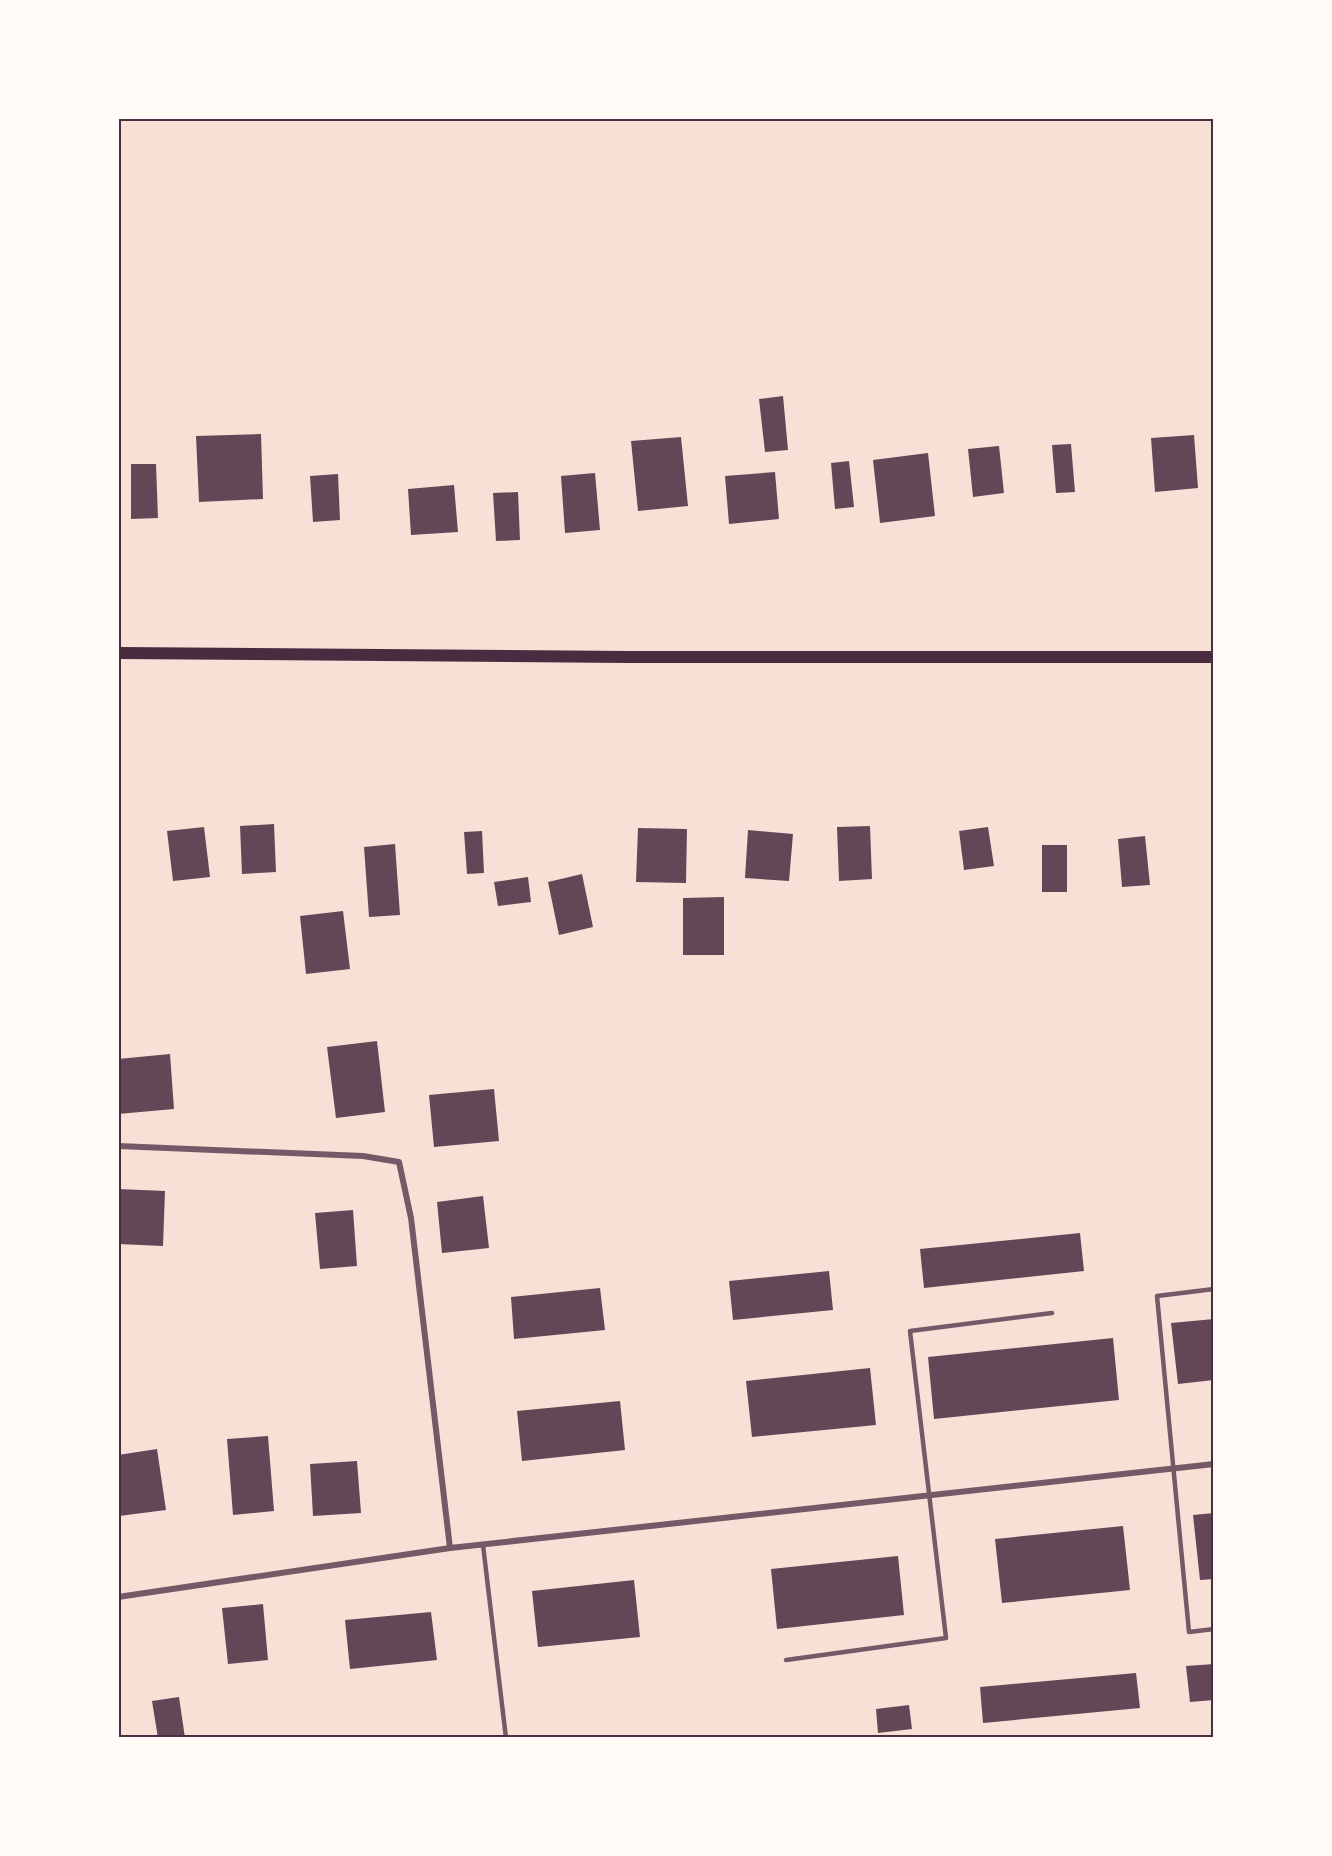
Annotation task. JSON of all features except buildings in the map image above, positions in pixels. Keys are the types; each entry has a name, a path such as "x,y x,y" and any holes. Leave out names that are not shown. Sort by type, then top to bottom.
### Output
{"main road":[{"path":"118,653 627,657 1214,657"}],"street":[{"path":"118,1146 363,1156 399,1162 411,1218 450,1548"},
{"path":"118,1597 450,1548 1214,1464"}],"lane":[{"path":"1214,1289 1157,1296 1189,1632 1214,1629"},
{"path":"786,1660 946,1638 910,1331 1052,1314"},
{"path":"483,1545 506,1737"}]}
